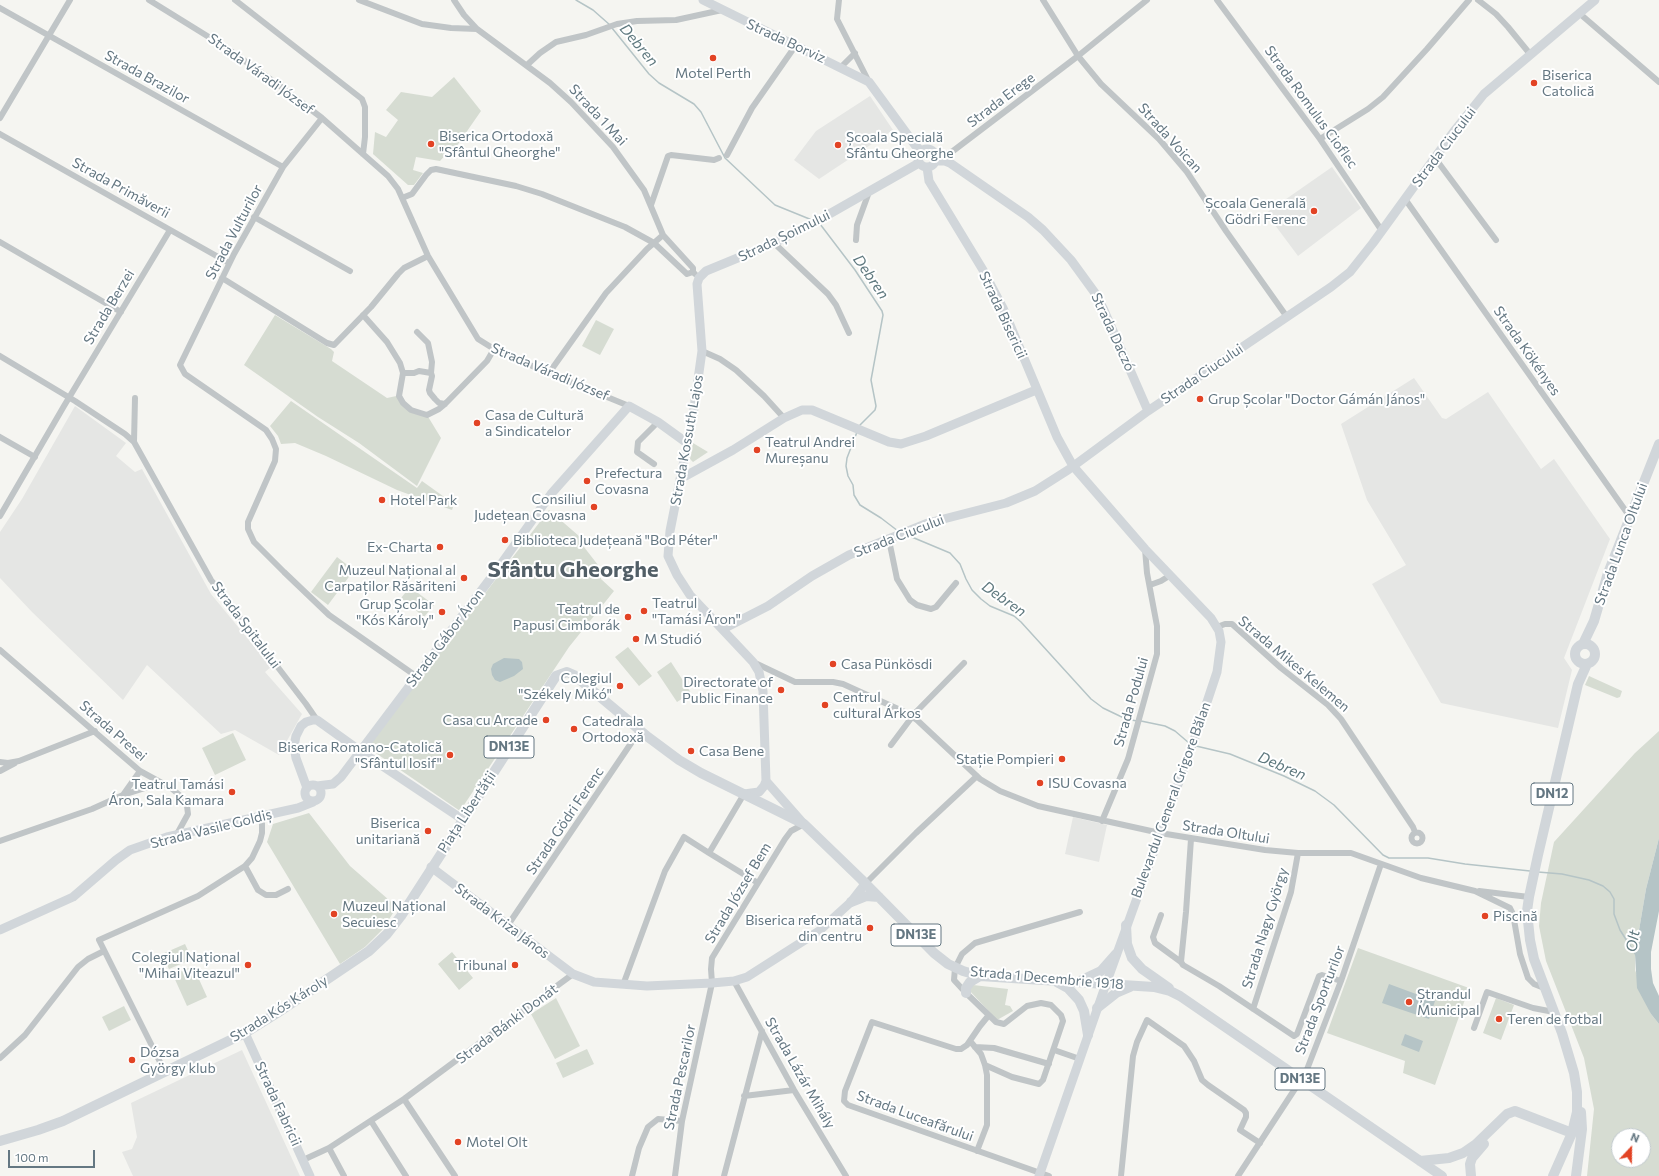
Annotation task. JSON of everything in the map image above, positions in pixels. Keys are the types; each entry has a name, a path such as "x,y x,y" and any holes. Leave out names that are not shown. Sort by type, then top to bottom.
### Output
{"main road":[{"name":"Strada Borviz","path":"703,0 869,82"},
{"name":"Strada Ciucului","path":"723,629 768,606 835,562 939,519 992,507 1020,498 1049,482 1148,411 1345,276 1356,265 1382,231 1455,130 1484,94 1595,0"},
{"path":"869,82 921,151"},
{"path":"927,149 932,150 936,160 932,165 923,165 917,158 921,151 927,149"},
{"name":"Strada Daczó","path":"936,160 950,163 1028,217 1072,260 1104,308 1148,411"},
{"name":"Strada Șoimului","path":"696,275 774,243 923,165"},
{"name":"Strada Bisericii","path":"923,165 929,181 983,270 1003,308 1036,390 1057,437 1073,466"},
{"name":"Strada Kossuth Lajos","path":"696,275 698,284 702,351 693,415 670,531 668,556 677,575 690,596 723,629"},
{"path":"680,479 733,450 796,412 808,410 889,442 901,444 926,436 1036,390"},
{"name":"Strada Váradi József","path":"629,406 658,422 688,443"},
{"name":"Strada Gábor Áron","path":"311,788 328,786 338,780 496,571 554,490 629,406"},
{"name":"Strada Lunca Oltului","path":"1587,646 1608,573 1659,444"},
{"path":"683,465 700,468"},
{"name":"Bulevardul General Grigore Bălan","path":"1043,1175 1097,1008 1198,729 1220,657 1221,642 1217,627 1192,597 1169,576 1073,466"},
{"path":"723,629 753,662 759,672 762,683 766,781 759,792 744,794"},
{"path":"1580,646 1587,646 1595,652 1594,659 1583,664 1575,658 1575,651 1580,646"},
{"name":"DN12","path":"1554,1176 1572,1133 1577,1108 1577,1092 1570,1060 1534,959 1528,925 1530,893 1538,855 1583,664"},
{"name":"Piața Libertății","path":"431,867 556,676 563,672 574,675 640,730"},
{"path":"311,788 306,799 313,802 318,800 321,796 320,791 311,788 299,764 294,746 296,736 301,726 310,720 317,720"},
{"name":"Strada Spitalului","path":"317,720 363,753 462,819"},
{"name":"DN13E","path":"640,730 694,769 804,824"},
{"name":"Strada 1 Decembrie 1918","path":"766,781 804,824 934,953 955,968 980,976 1165,989 1180,996 1420,1161 1434,1173 1442,1176"},
{"name":"Strada Vasile Goldiș","path":"280,812 298,802 311,788"},
{"name":"Strada Vasile Goldiș","path":"0,930 74,897 125,853 177,834 298,808 313,802"},
{"name":"Strada Kriza János","path":"431,867 573,974"},
{"name":"Strada Kós Károly","path":"0,1141 52,1125 245,1033 322,983 378,944 401,916 431,867"},
{"path":"573,974 586,980 623,985 647,986 734,981 753,973 808,940 831,922 851,902 865,884"},
{"path":"851,902 866,896 879,897"},
{"path":"1126,925 1127,944 1135,962 1180,996"},
{"path":"1075,982 1096,974 1106,966 1116,954"},
{"path":"966,993 966,988 970,982 980,976"},
{"path":"1055,981 1068,988 1079,1000 1084,1012 1088,1035"},
{"path":"1097,1008 1116,993 1135,986"},
{"name":"Strada Fabricii","path":"245,1033 310,1176"},
{"path":"1576,1176 1582,1129 1577,1092"},
{"path":"1558,1127 1568,1122 1577,1108"},
{"path":"1420,1161 1449,1158 1463,1153 1476,1144 1507,1114 1515,1111 1572,1133"},
{"path":"1471,1176 1470,1164 1472,1158 1480,1147 1513,1118 1528,1115"}],"street":[{"path":"0,118 70,0"},
{"path":"235,0 362,99 365,107 363,154"},
{"path":"359,0 422,24 451,28 477,29"},
{"name":"Strada 1 Mai","path":"454,0 464,15 477,29 527,65 571,102 613,147 644,190 663,235 693,268 696,275"},
{"path":"839,0 837,19 869,82"},
{"name":"Strada Voican","path":"1043,0 1078,56 1101,84 1159,139 1187,172 1226,231 1287,317"},
{"name":"Strada Erege","path":"936,160 953,151 1078,56 1147,0"},
{"name":"Strada Romulus Cioflec","path":"1217,0 1320,139 1382,231"},
{"path":"1320,139 1368,109 1383,97 1469,0"},
{"path":"1478,0 1496,14 1530,54"},
{"name":"Strada Váradi József","path":"152,1 226,47 280,86 322,118 388,176 398,189 428,256 476,336 484,344 629,406"},
{"name":"Strada Brazilor","path":"0,8 283,167"},
{"path":"527,65 540,53 556,42 617,24 637,21 676,20 722,10"},
{"path":"1579,13 1659,82"},
{"path":"727,155 752,108 796,45"},
{"path":"841,67 855,53"},
{"name":"Strada Vulturilor","path":"322,118 283,167 254,217 229,264 180,365 185,374 266,430 272,439 276,449 275,461 248,522 248,529 254,542 313,601 348,630 416,676"},
{"name":"Strada Primăverii","path":"0,134 229,264"},
{"path":"651,205 668,156 671,155 714,160 719,158"},
{"path":"1435,158 1496,240"},
{"path":"402,198 412,194 431,170 436,168 516,186 542,194 625,228 654,243 687,274 696,275"},
{"path":"856,240 857,225 869,192"},
{"name":"Strada Kökényes","path":"1405,199 1630,517"},
{"path":"254,217 350,271"},
{"name":"Strada Berzei","path":"0,516 69,397 170,230"},
{"path":"549,373 606,293 663,235"},
{"path":"0,242 121,312"},
{"path":"774,243 828,294 836,305 849,333"},
{"path":"222,278 330,344 336,344 404,268 428,256"},
{"path":"363,315 387,342 395,354 403,373 399,396 404,404 411,410 427,415 445,404 486,361 494,348"},
{"path":"418,332 428,344 432,362 430,393 439,403 445,404"},
{"path":"702,351 720,359 736,370 764,396 784,418"},
{"name":"Strada Spitalului","path":"0,356 69,397 134,442 211,580 317,720"},
{"path":"403,373 414,373 418,371 431,373"},
{"path":"134,442 135,398"},
{"path":"654,464 637,452 638,442 658,422"},
{"path":"0,437 35,457"},
{"path":"889,540 897,579 910,600 917,605 931,609 936,606 956,583"},
{"name":"Strada Podului","path":"1102,821 1124,768 1158,650 1157,626 1145,549"},
{"path":"1150,585 1169,576"},
{"name":"Strada Mikes Kelemen","path":"1217,627 1225,624 1232,624 1281,668 1328,705 1341,719 1415,832"},
{"name":"Strada Presei","path":"0,650 140,771 178,793 186,802 188,814 177,834"},
{"name":"Strada Oltului","path":"753,662 783,678 801,683 833,682 843,684 899,708 913,716 977,776 1000,791 1033,805 1191,839 1265,850 1298,853 1351,853 1438,883 1475,890 1510,908 1513,914 1520,954 1528,978 1534,984 1544,988"},
{"path":"891,745 913,716 964,663"},
{"name":"Strada Gödri Ferenc","path":"508,925 640,730"},
{"path":"0,771 19,761 95,731"},
{"path":"0,762 8,763 19,761"},
{"path":"123,795 140,771"},
{"path":"865,884 916,833 977,776"},
{"path":"0,841 92,809 123,795 160,783"},
{"path":"709,853 744,794"},
{"path":"165,1072 99,940 198,896 245,866 252,858 260,841 262,833 262,816"},
{"name":"Strada József Bem","path":"712,983 712,958 788,834 804,824"},
{"path":"623,985 665,871 684,837 758,883"},
{"path":"1191,839 1181,960 1183,965 1296,1036 1319,976 1322,975 1341,981"},
{"name":"Strada Nagy György","path":"1253,1009 1291,892 1298,853"},
{"name":"Strada Sporturilor","path":"1238,1176 1302,1080 1341,981 1381,864"},
{"path":"245,866 258,890 266,895 276,895 288,889"},
{"path":"1475,890 1530,893"},
{"path":"986,1065 1012,1076 1039,1084 1043,1080 1063,1021 1061,1015 1051,1005 1041,1003 1028,1006 1004,1024 996,1022 954,980 955,968 962,954 974,943 1080,912"},
{"path":"1161,916 1153,937 1155,943 1181,960"},
{"path":"0,1058 25,1035 78,967 88,959 104,951"},
{"name":"Strada Bánki Donát","path":"303,1160 329,1148 404,1099 573,974"},
{"name":"Strada Lázár Mihály","path":"734,981 794,1090 846,1176"},
{"name":"Strada Pescarilor","path":"675,1176 682,1121 712,983"},
{"path":"1474,1028 1487,992 1533,1008 1554,1012"},
{"path":"970,1041 989,1016"},
{"path":"1121,1176 1133,1056 1137,1042 1147,1020 1184,1046 1194,1061 1202,1080 1244,1110 1246,1117 1240,1130 1260,1143"},
{"name":"Strada Luceafărului","path":"977,1151 987,1125 987,1075 986,1065 976,1047 970,1041 964,1048 956,1049 874,1021 851,1074 843,1097 844,1101 848,1105 1043,1175"},
{"path":"724,1176 762,1031"},
{"path":"976,1047 994,1048 1049,1064"},
{"path":"1054,1050 1080,1059"},
{"path":"744,1096 794,1090"},
{"path":"404,1099 455,1176"},
{"path":"632,1176 639,1148 648,1126 658,1119 682,1121"},
{"path":"371,1120 406,1176"},
{"path":"329,1148 344,1176"}],"shaded area":[{"path":"454,77 481,111 454,150 451,149 440,161 416,157 413,170 423,173 414,185 408,185 373,154 375,132 386,137 398,120 386,110 401,92 432,97"},
{"name":"Școala Specială Sfântu Gheorghe","path":"870,96 893,130 819,179 794,160 816,131"},
{"name":"Școala Generală Gödri Ferenc","path":"1332,167 1361,208 1298,256 1266,213"},
{"path":"275,315 331,349 334,352 332,361 387,398 401,395 411,410 427,415 441,438 417,486 359,443 318,417 244,365"},
{"path":"596,320 614,329 600,355 582,346"},
{"path":"1414,378 1442,418 1446,419 1488,392 1541,469 1554,459 1610,539 1564,658 1572,670 1558,728 1441,703 1372,584 1406,565 1367,500 1341,424"},
{"path":"291,401 417,488 422,481 454,504 452,510 397,490 295,443 281,444 278,436 270,426"},
{"path":"75,406 126,443 116,456 135,472 142,469 211,594 271,667 265,672 302,714 279,755 235,730 221,734 147,665 123,700 32,612 0,578 0,532 22,499"},
{"path":"693,443 708,452 693,462 690,459"},
{"path":"549,510 587,543 584,547 598,565 601,579 614,591 569,647 460,811 367,747"},
{"path":"337,557 354,570 328,605 311,592"},
{"path":"410,587 434,605 424,617 401,598"},
{"path":"628,647 652,676 639,686 615,657"},
{"path":"504,658 519,659 522,662 523,669 514,676 500,682 495,680 491,669 493,664"},
{"path":"671,662 691,693 677,702 657,672"},
{"path":"1589,676 1622,691 1620,697 1617,698 1585,685"},
{"path":"1659,731 1659,838 1646,889 1635,954 1635,970 1651,1014 1659,1024 1659,1176 1587,1176 1594,1109 1584,1058 1546,961 1539,926 1541,903 1554,842 1635,753"},
{"path":"233,733 246,760 215,775 202,748"},
{"path":"309,813 350,866 397,907 382,930 365,947 340,964 267,842 273,824"},
{"path":"1073,817 1107,825 1099,862 1065,854"},
{"path":"1659,838 1659,911 1651,952 1651,969 1653,983 1659,996 1659,1024 1651,1014 1637,988 1635,954 1646,889"},
{"path":"185,944 192,959 169,969 162,954"},
{"path":"1358,948 1469,988 1435,1085 1403,1073 1405,1061 1327,1033"},
{"path":"452,952 473,978 459,990 438,964"},
{"path":"193,966 207,997 187,1006 173,975"},
{"name":"Ștrandul Municipal","path":"1389,984 1435,1001 1429,1019 1382,1003"},
{"path":"973,985 1008,989 1005,1005 1010,1006 1013,1011 997,1020 969,990"},
{"path":"556,998 580,1046 555,1059 531,1014"},
{"name":"Teren de fotbal","path":"1496,998 1514,1005 1501,1040 1483,1033"},
{"path":"124,1006 131,1020 109,1031 102,1017"},
{"path":"1405,1034 1423,1041 1419,1052 1401,1045"},
{"path":"587,1049 594,1064 563,1078 556,1063"},
{"path":"242,1050 300,1176 133,1176 122,1152 132,1149 137,1137 131,1103"}],"waterway":[{"name":"Debren","path":"576,0 593,10 610,25"},
{"name":"Debren","path":"612,28 649,74 659,83 694,104 701,112 725,158 775,205 812,220"},
{"name":"Debren","path":"820,224 855,270 882,311 883,315 871,380 876,406 875,410 860,425"},
{"name":"Debren","path":"857,432 847,458 846,466 848,476 853,485 854,495 860,505 898,531"},
{"name":"Debren","path":"907,535 950,553 960,564 972,590 990,606 1014,616 1021,622 1091,699 1103,708 1126,719 1137,721"},
{"name":"Debren","path":"1141,721 1165,726 1175,731 1189,743"},
{"name":"Debren","path":"1196,746 1230,754 1284,776 1315,791 1334,805 1383,855 1389,858 1428,858 1465,864 1530,871"},
{"name":"Debren","path":"1538,872 1562,874 1589,880 1603,886 1610,892 1614,899 1614,914 1620,930 1636,955"}],"place":[{"name":"Motel Perth","path":"713,58"},
{"name":"Biserica Catolică","path":"1534,83"},
{"name":"Biserica Ortodoxă \"Sfântul Gheorghe\"","path":"431,144"},
{"name":"Școala Specială Sfântu Gheorghe","path":"838,145"},
{"name":"Școala Generală Gödri Ferenc","path":"1314,211"},
{"name":"Grup Școlar \"Doctor Gámán János\"","path":"1200,399"},
{"name":"Casa de Cultură a Sindicatelor","path":"477,423"},
{"name":"Teatrul Andrei Mureșanu","path":"757,450"},
{"name":"Prefectura Covasna","path":"587,481"},
{"name":"Hotel Park","path":"382,500"},
{"name":"Consiliul Județean Covasna","path":"594,507"},
{"name":"Biblioteca Județeană \"Bod Péter\"","path":"505,540"},
{"name":"Ex-Charta","path":"440,547"},
{"name":"Muzeul Național al Carpaților Răsăriteni","path":"464,578"},
{"name":"Teatrul \"Tamási Áron\"","path":"644,611"},
{"name":"Grup Școlar \"Kós Károly\"","path":"442,612"},
{"name":"Teatrul de Papusi Cimborák","path":"628,617"},
{"name":"M Studió","path":"636,639"},
{"name":"Casa Pünkösdi","path":"833,664"},
{"name":"Colegiul \"Székely Mikó\"","path":"620,686"},
{"name":"Directorate of Public Finance","path":"781,690"},
{"name":"Centrul cultural Árkos","path":"825,705"},
{"name":"Casa cu Arcade","path":"546,720"},
{"name":"Catedrala Ortodoxă","path":"574,729"},
{"name":"Casa Bene","path":"691,751"},
{"name":"Biserica Romano-Catolică \"Sfântul Iosif\"","path":"450,755"},
{"name":"Stație Pompieri","path":"1062,759"},
{"name":"ISU Covasna","path":"1040,783"},
{"name":"Teatrul Tamási Áron, Sala Kamara","path":"232,792"},
{"name":"Biserica unitariană","path":"428,831"},
{"name":"Muzeul Național Secuiesc","path":"334,914"},
{"name":"Piscină","path":"1485,916"},
{"name":"Biserica reformată din centru","path":"870,928"},
{"name":"Colegiul Național \"Mihai Viteazul\"","path":"248,965"},
{"name":"Tribunal","path":"515,965"},
{"name":"Ștrandul Municipal","path":"1409,1002"},
{"name":"Teren de fotbal","path":"1499,1019"},
{"name":"Dózsa György klub","path":"132,1060"},
{"name":"Motel Olt","path":"458,1142"}],"district":[{"name":"Sfântu Gheorghe","path":"573,570"}],"water label":[{"name":"Olt","path":"1633,941"}]}
